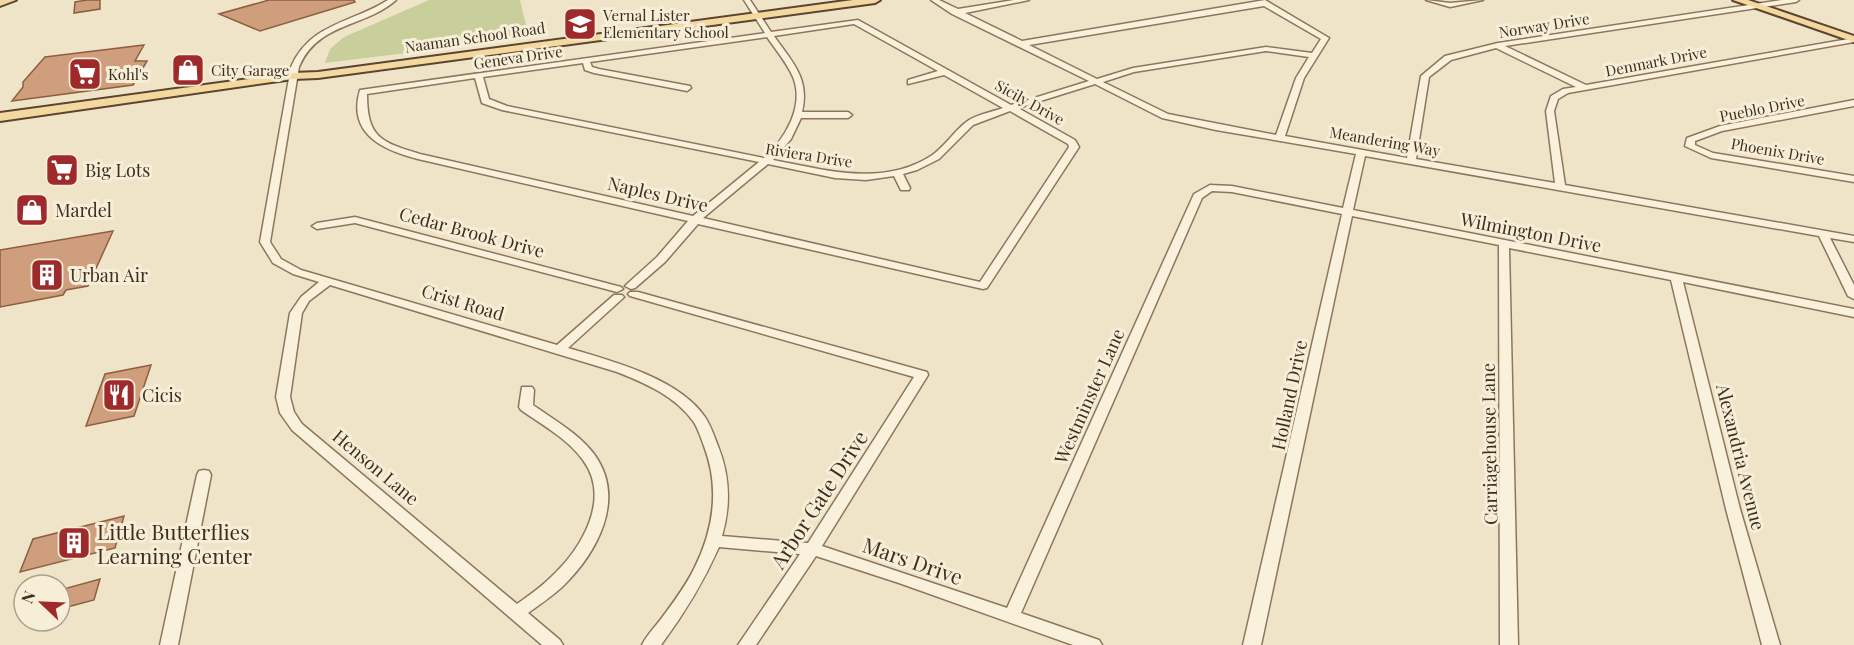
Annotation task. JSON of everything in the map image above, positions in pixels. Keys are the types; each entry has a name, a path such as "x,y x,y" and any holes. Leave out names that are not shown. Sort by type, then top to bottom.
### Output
{"main road":[{"path":"0,3 11,0"},
{"name":"Naaman School Road","path":"755,13 835,0"},
{"name":"Naaman School Road","path":"0,117 293,76 323,68 875,0"},
{"path":"1738,0 1760,3 1854,32"},
{"path":"1760,3 1854,39"}],"street":[{"name":"Crist Road","path":"393,0 310,41 297,57 265,242 277,261 297,272 608,365 659,385 699,418 713,446 722,477 721,508 714,541 701,574 677,612 651,645"},
{"path":"558,351 617,293 632,290 695,220 767,162 789,135 798,115 801,92 798,78 747,0"},
{"name":"Meandering Way","path":"934,0 1165,116 1854,239"},
{"path":"955,12 1026,0"},
{"path":"1429,0 1450,5 1480,0"},
{"name":"Norway Drive","path":"1411,161 1425,76 1448,58 1498,45 1760,3 1796,0"},
{"path":"1019,44 1263,2 1325,38 1300,78 1280,138"},
{"name":"Geneva Drive","path":"363,92 855,22"},
{"name":"Sicily Drive","path":"855,22 1072,142 1074,147 983,286"},
{"name":"Denmark Drive","path":"1560,187 1550,111 1554,98 1583,87 1854,39"},
{"path":"1498,45 1583,87"},
{"name":"Riviera Drive","path":"479,76 483,96 490,104 767,162 835,175 866,177 897,173 936,157 970,123 1010,108 1133,70 1266,49 1313,55"},
{"path":"586,60 588,68 597,71 687,88"},
{"path":"911,82 945,72"},
{"name":"Naples Drive","path":"363,92 364,121 372,135 394,149 983,286"},
{"name":"Pueblo Drive","path":"1698,150 1690,146 1690,140 1698,135 1854,103"},
{"path":"798,115 848,115"},
{"name":"Phoenix Drive","path":"1698,150 1738,161 1854,179"},
{"name":"Holland Drive","path":"1252,645 1361,152"},
{"path":"897,173 905,188"},
{"name":"Wilmington Drive","path":"1201,192 1210,188 1232,189 1854,313"},
{"name":"Westminster Lane","path":"1011,616 1201,192"},
{"name":"Cedar Brook Drive","path":"317,226 355,220 617,293"},
{"path":"1823,234 1854,296"},
{"name":"Carriagehouse Lane","path":"1504,243 1509,645"},
{"name":"Alexandria Avenue","path":"1676,277 1733,509 1771,645"},
{"name":"Henson Lane","path":"328,281 305,299 296,313 283,397 287,414 297,427 518,612 554,645"},
{"name":"Arbor Gate Drive","path":"632,290 922,375 812,549 747,645"},
{"path":"518,612 560,579 583,551 597,524 602,498 600,474 589,457 575,443 526,407 527,390"},
{"path":"169,645 204,476"},
{"name":"Mars Drive","path":"714,541 812,549 1093,645"}],"green space":[{"path":"429,0 520,0 529,38 325,63 330,49 344,37"}],"building":[{"path":"100,0 100,9 74,13 75,2"},
{"path":"269,0 354,0 355,2 260,31 219,14"},
{"name":"Kohl's","path":"144,45 135,61 147,61 133,85 12,101 23,87 23,82 45,57"},
{"name":"City Garage","path":"200,65 193,77 175,80 182,67"},
{"name":"Urban Air","path":"113,231 88,286 66,290 63,295 0,307 0,250"},
{"name":"Cicis","path":"151,365 134,416 86,426 105,374"},
{"name":"Little Butterflies Learning Center","path":"124,516 115,548 20,572 33,539"},
{"path":"100,579 94,600 72,606 72,587"}],"place":[{"name":"Vernal Lister Elementary School","path":"580,24"},
{"name":"City Garage","path":"188,70"},
{"name":"Kohl's","path":"85,74"},
{"name":"Big Lots","path":"62,170"},
{"name":"Mardel","path":"32,210"},
{"name":"Urban Air","path":"47,275"},
{"name":"Cicis","path":"119,395"},
{"name":"Little Butterflies Learning Center","path":"74,543"}]}
